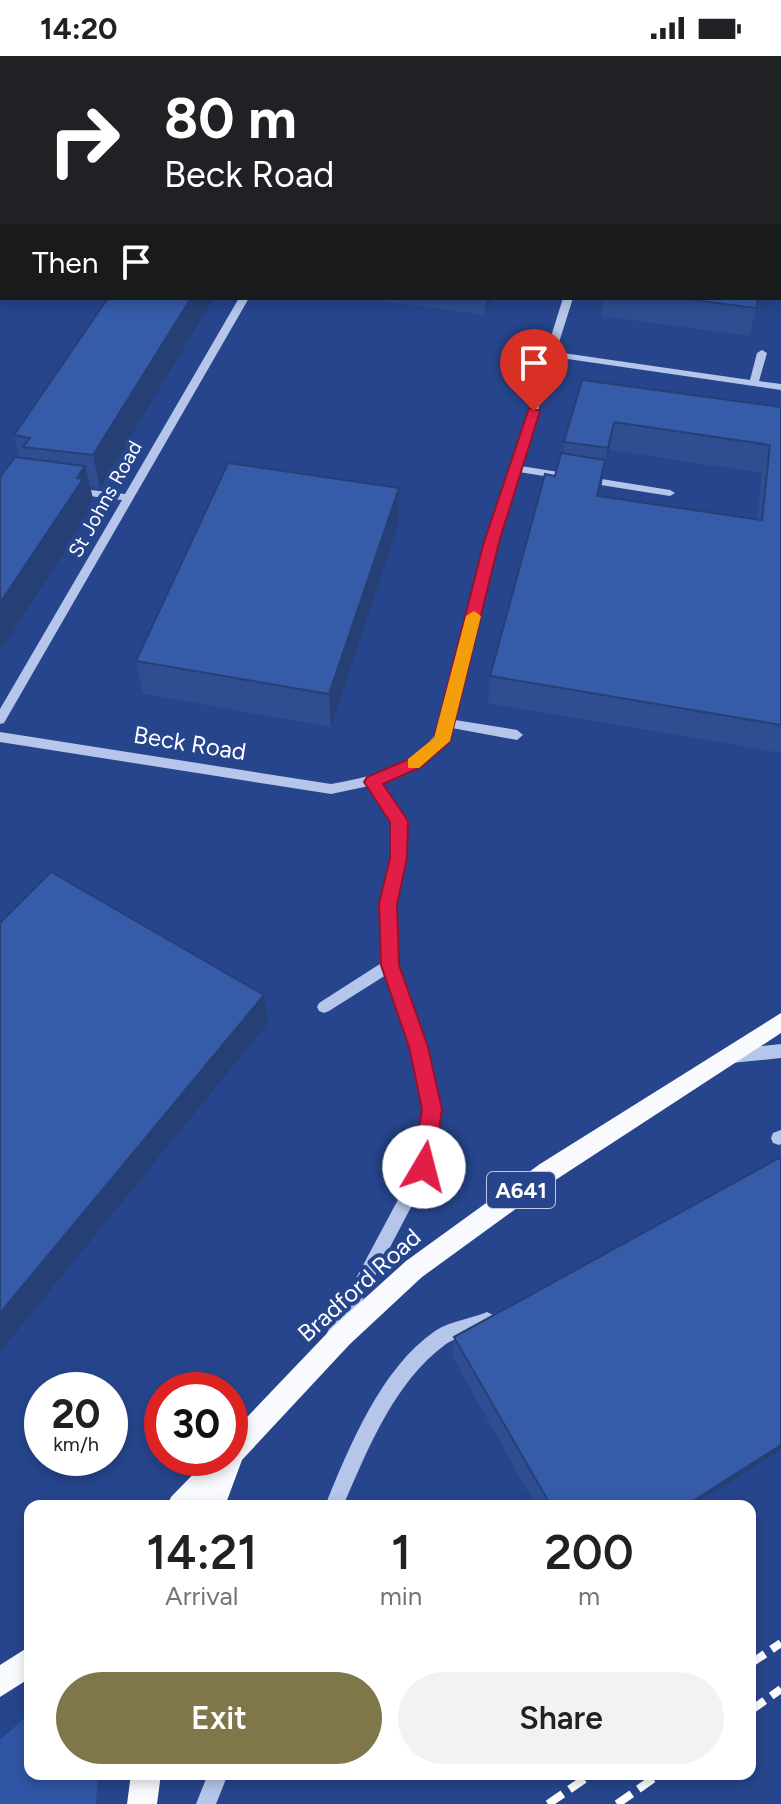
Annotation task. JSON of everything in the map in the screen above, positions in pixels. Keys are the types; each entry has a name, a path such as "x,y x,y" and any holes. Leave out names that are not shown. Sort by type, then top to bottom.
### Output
{"main road":[{"name":"Bradford Road","path":"248,1435 328,1347 413,1270 512,1195 781,1022"},
{"name":"A641","path":"186,1500 209,1476"},
{"path":"214,1500 223,1476"},
{"path":"0,1683 24,1665"},
{"path":"142,1804 145,1780"}],"street":[{"name":"St Johns Road","path":"0,720 243,300"},
{"name":"Beck Road","path":"0,737 331,789 373,782 415,763 441,741 448,723 492,542 567,300"},
{"path":"754,383 762,353"},
{"path":"552,354 781,387"},
{"path":"516,468 670,493"},
{"path":"57,489 128,498"},
{"path":"448,723 517,735"},
{"path":"328,1347 424,1167 432,1109 418,1047 390,965 388,904 398,858 399,821 373,782"},
{"path":"324,1007 390,965"},
{"path":"731,1056 781,1051"},
{"path":"337,1500 381,1405 411,1365 443,1335 482,1325 505,1310"},
{"path":"206,1804 216,1780"}],"shaded area":[{"path":"24,1718 24,1780 98,1780 96,1804 0,1804 0,1740"}],"building":[{"path":"107,300 190,300 93,455 23,447 30,438 14,435"},
{"path":"694,300 758,300 756,308"},
{"path":"582,380 781,407 781,725 490,676 545,474 555,476 561,453 605,460 597,496 762,520 770,445 614,422 608,448 564,442"},
{"path":"15,457 85,466 77,478 83,479 0,603 0,477"},
{"path":"228,463 399,488 329,694 136,661"},
{"path":"51,872 264,995 0,1313 0,923"},
{"path":"779,1158 781,1160 781,1445 694,1500 548,1500 454,1337"}],"railway":[{"path":"756,1660 781,1643"},
{"path":"756,1707 781,1689"},
{"path":"548,1804 583,1780"},
{"path":"617,1804 651,1780"}],"slow traffic":[{"path":"414,764 441,741 474,616"}],"route":[{"path":"424,1167 432,1109 418,1047 390,965 388,904 398,858 399,821 373,782 415,763 441,741 492,542 534,411"}]}
